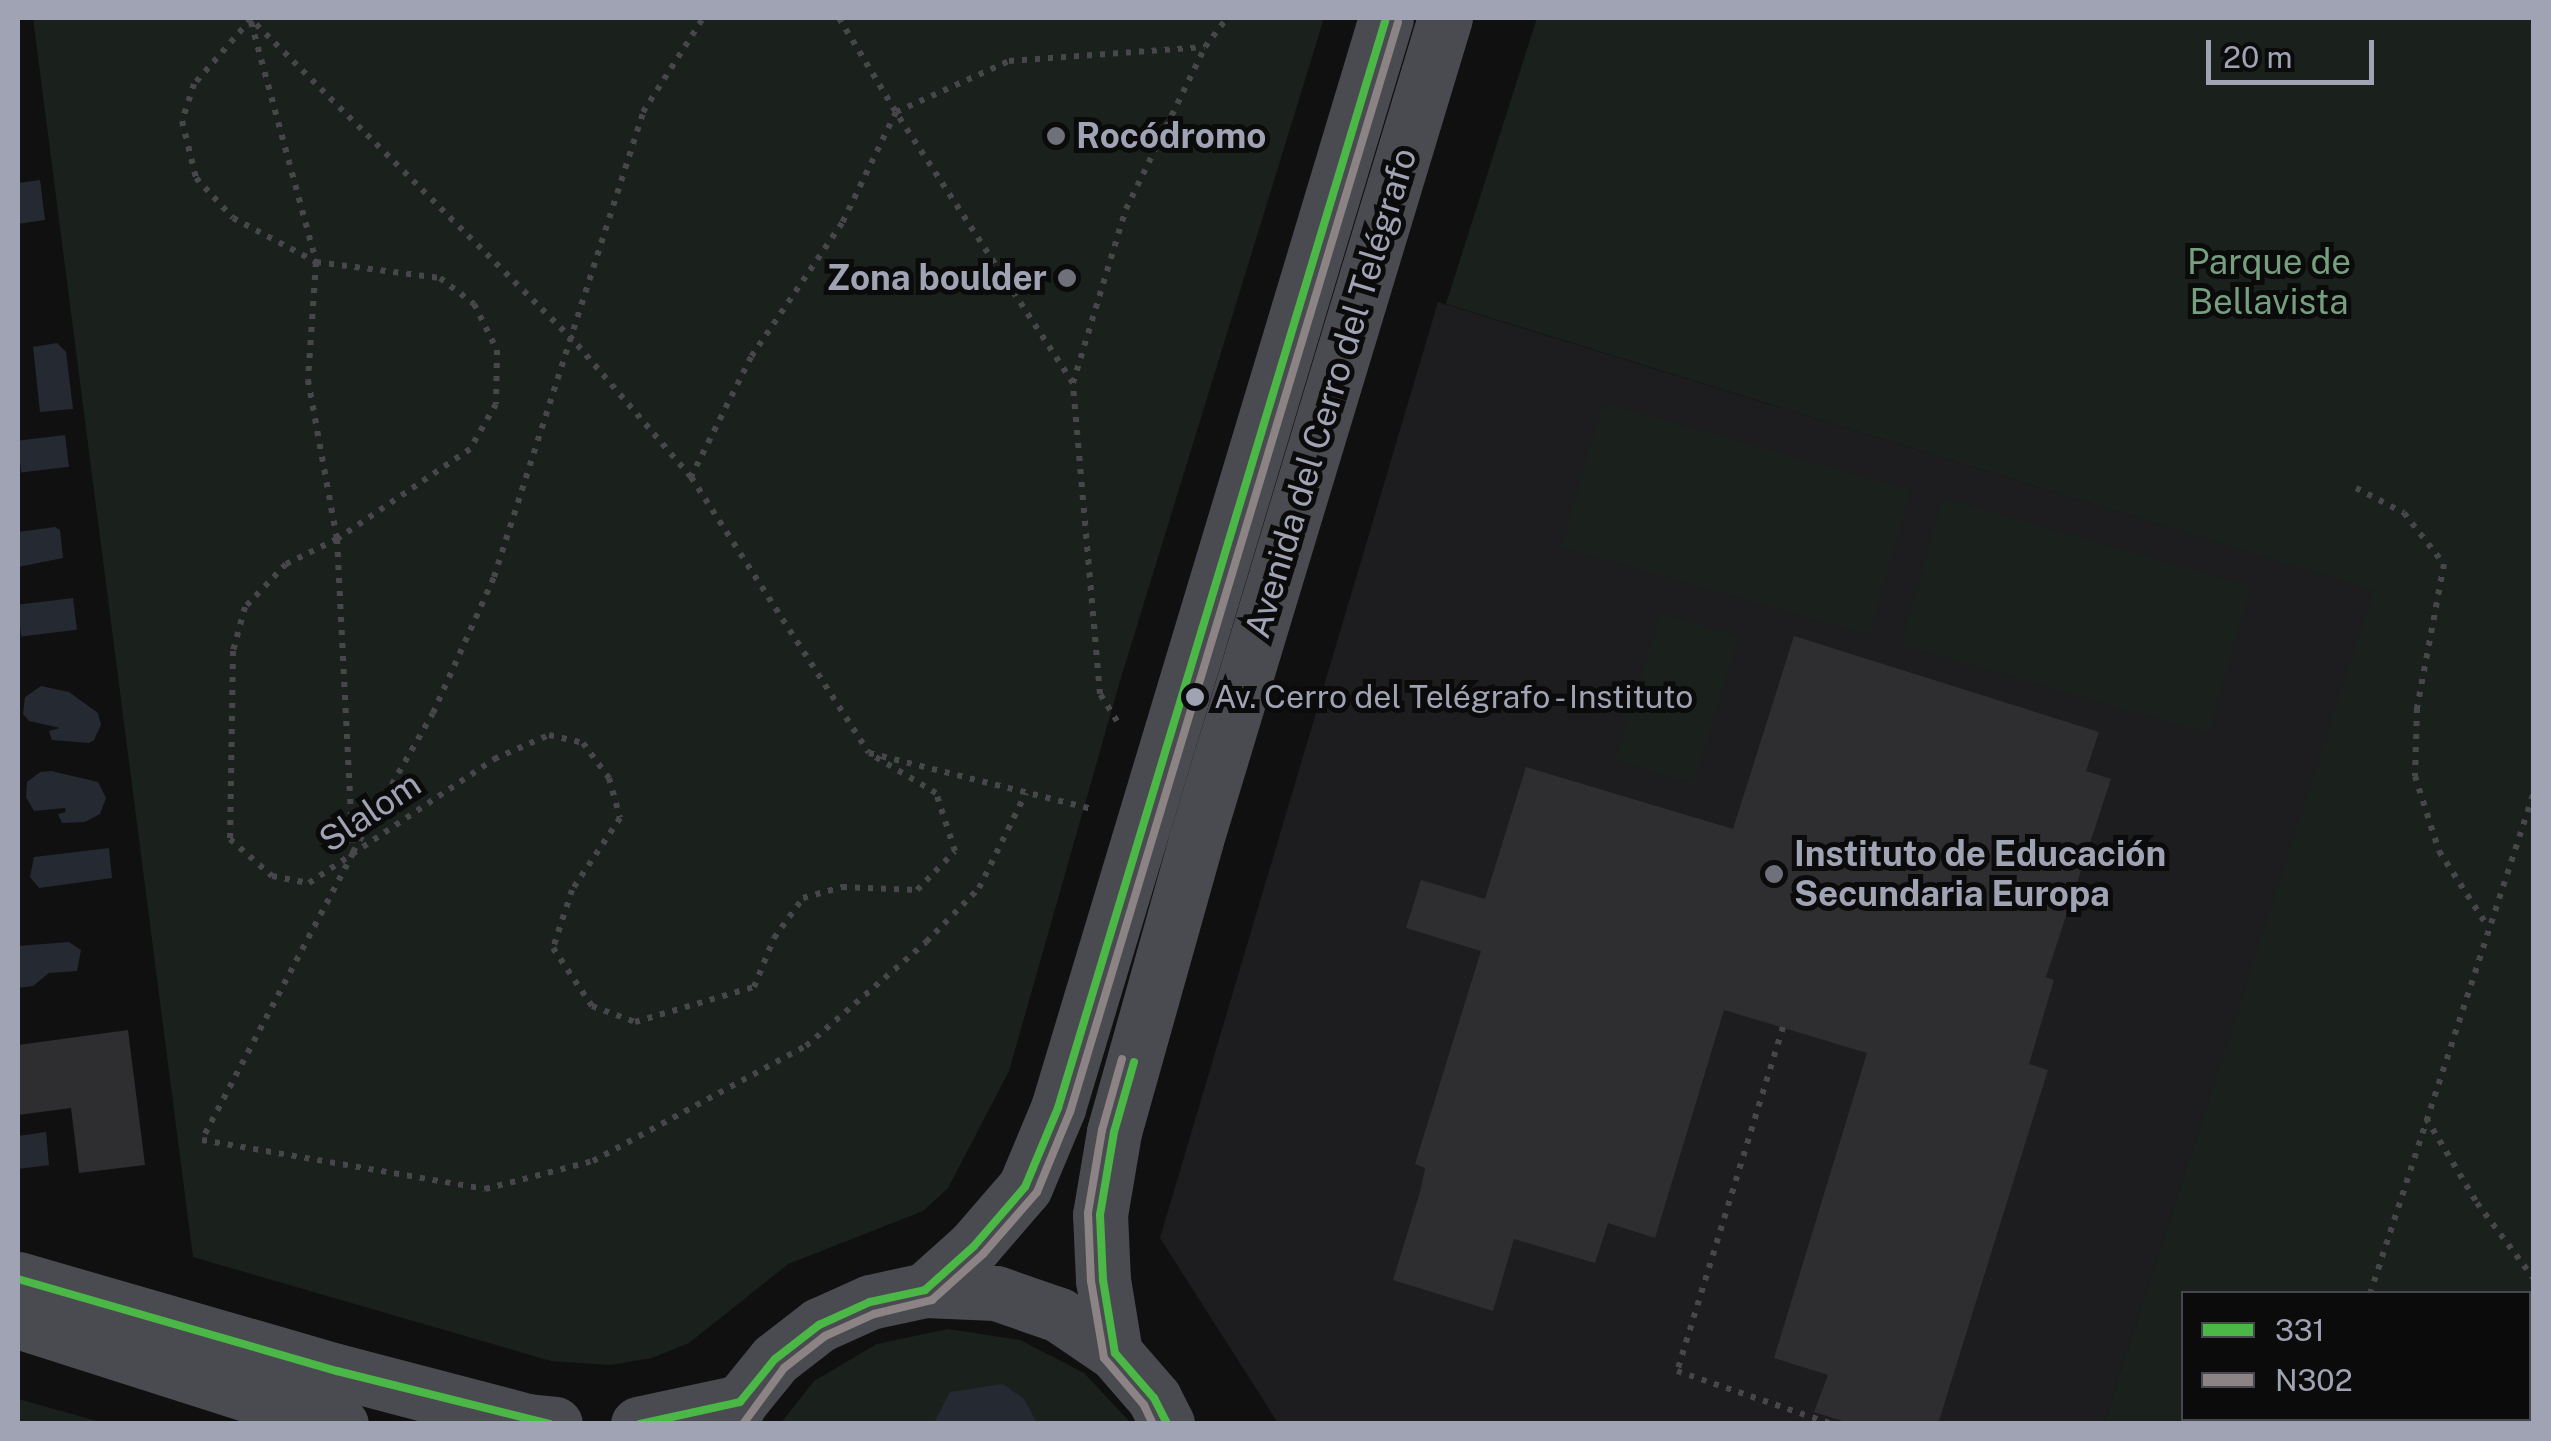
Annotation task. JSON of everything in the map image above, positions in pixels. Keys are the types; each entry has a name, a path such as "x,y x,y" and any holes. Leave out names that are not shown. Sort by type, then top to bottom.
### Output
{"street":[{"name":"Avenida del Cerro del Telégrafo","path":"925,1290 974,1246 1025,1187 1058,1108 1386,18"},
{"name":"Avenida del Cerro del Telégrafo","path":"1114,1352 1103,1280 1100,1216 1114,1132 1196,840 1444,18"},
{"path":"18,1279 337,1371 527,1421 555,1424"},
{"path":"638,1424 734,1413 775,1359 819,1325 870,1302 925,1290 996,1293 1059,1314 1114,1352 1154,1398 1167,1424"},
{"path":"18,1321 341,1424"}],"path":[{"path":"250,18 572,340 691,477 869,753 1098,811"},
{"path":"250,18 316,262 308,380 337,538 353,854"},
{"name":"Slalom","path":"250,18 194,84 182,121 196,178 234,218 316,262 440,278 474,304 496,350 496,404 470,449 337,538 286,564 245,607 233,651 230,839 272,876 309,883 494,759 549,735 583,744 609,778 620,818 572,890 553,948 592,1006 635,1022 754,986 774,938 803,898 842,887 917,890 956,851 936,792 869,753"},
{"path":"703,18 644,112 494,577 433,713 353,854 202,1140 485,1190 593,1161 806,1046 926,942 979,888 1026,793"},
{"path":"839,18 1072,384"},
{"path":"1123,731 1100,694 1072,384 1126,209 1205,47 1227,18"},
{"path":"691,477 751,358 842,223 896,112 1009,61 1205,47"},
{"path":"2356,488 2404,513 2444,564 2417,708 2415,776 2439,851 2488,928"},
{"path":"2371,1291 2534,792"},
{"path":"1783,1028 1677,1371 1832,1424"},
{"path":"2426,1117 2476,1203 2534,1280"}],"shaded area":[{"path":"40,180 45,220 18,224 18,183"},
{"name":"Instituto de Educación Secundaria Europa","path":"1438,302 2375,591 2104,1423 1278,1423 1160,1238"},
{"path":"57,343 66,352 73,409 40,412 33,347"},
{"path":"65,435 69,467 21,473 18,441"},
{"path":"55,527 60,530 63,558 18,567 18,532"},
{"path":"73,598 77,630 21,637 18,605"},
{"path":"41,686 69,692 98,713 101,725 94,740 52,740 49,731 60,728 29,721 23,714 25,697"},
{"path":"40,772 98,782 106,798 100,814 85,822 62,823 58,814 66,812 65,808 34,811 26,797 27,782"},
{"path":"109,848 112,878 39,888 30,877 34,857"},
{"path":"69,942 81,950 77,971 49,973 33,986 18,988 18,946"},
{"path":"46,1132 49,1165 18,1169 18,1136"},
{"path":"1003,1384 1024,1399 1037,1423 934,1423 950,1392"}],"green space":[{"path":"33,18 1324,18 1119,684 1009,1071 948,1188 923,1211 788,1264 689,1343 652,1358 610,1365 551,1361 193,1257"},
{"name":"Parque de Bellavista","path":"1537,18 2533,18 2533,1423 2104,1423 2374,591 1446,304"},
{"path":"1603,402 1911,490 1869,635 1561,547"},
{"path":"1943,498 2251,586 2208,733 1901,645"},
{"path":"1661,613 1738,637 1693,784 1616,760"},
{"path":"948,1329 1020,1340 1084,1373 1131,1423 780,1424 814,1381 877,1344"},
{"path":"18,1399 104,1423 18,1423"}],"building":[{"path":"1794,636 2099,732 2086,771 2111,779 2046,977 2054,980 2029,1064 2048,1070 1938,1424 1852,1424 1814,1412 1828,1375 1774,1358 1867,1053 1724,1010 1655,1238 1608,1223 1595,1263 1514,1239 1493,1311 1393,1280 1425,1168 1415,1164 1481,951 1406,928 1421,880 1485,899 1526,767 1733,829"},
{"path":"128,1030 145,1165 79,1173 71,1108 18,1115 18,1045"}],"transit line":[{"name":"331","path":"640,1424 740,1402 775,1359 819,1325 870,1302 925,1290 974,1246 1025,1187 1058,1108 1386,18"},
{"name":"N302","path":"743,1424 784,1368 825,1336 874,1314 932,1300 983,1254 1037,1192 1070,1112 1398,22"},
{"name":"N302","path":"1122,1059 1102,1130 1088,1213 1091,1281 1104,1358 1144,1405 1153,1424"},
{"name":"331","path":"1134,1062 1114,1132 1100,1215 1103,1280 1115,1353 1154,1398 1167,1424"},
{"name":"331","path":"18,1279 337,1371 550,1424"}],"place":[{"name":"Rocódromo","path":"1056,136"},
{"name":"Zona boulder","path":"1067,278"},
{"name":"Av. Cerro del Telégrafo - Instituto","path":"1195,697"},
{"name":"Instituto de Educación Secundaria Europa","path":"1774,874"}]}
